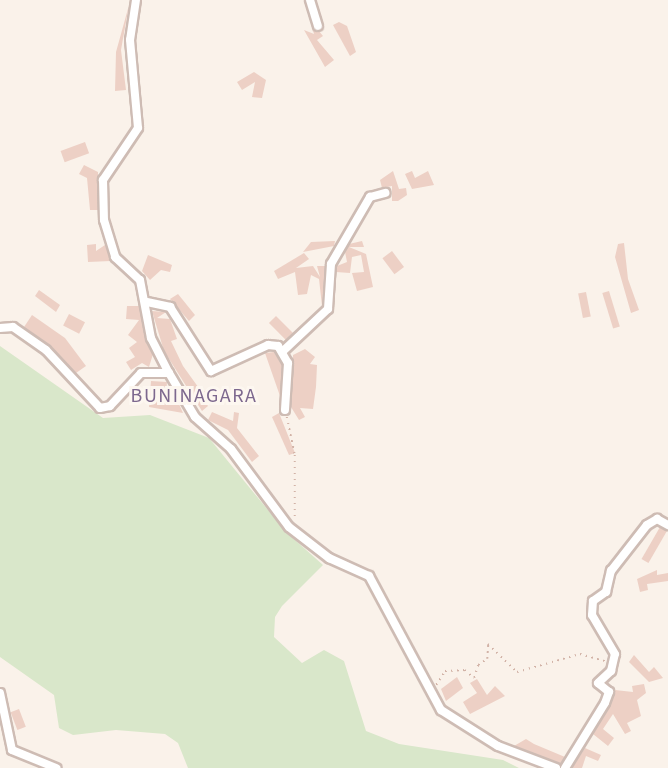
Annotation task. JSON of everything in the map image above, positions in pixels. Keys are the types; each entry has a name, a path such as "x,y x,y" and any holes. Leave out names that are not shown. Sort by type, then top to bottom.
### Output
{"street":[{"path":"136,0 130,40 138,128 129,148 105,174 102,195 113,252 140,280 147,302 152,338 169,373 195,417 231,449 265,499 298,535 337,563 369,576 432,688 441,710 460,725 556,768"},
{"path":"310,0 318,27"},
{"path":"282,352 328,309 331,264 370,197 385,193"},
{"path":"147,302 170,307 211,371 268,345 282,352 288,363 285,410"},
{"path":"0,328 13,327 46,350 100,408 110,406 141,373 169,373"},
{"path":"565,768 605,703 609,692 598,683 611,671 615,651 592,615 592,602 606,592 617,562 647,525 657,519 668,525"},
{"path":"0,693 12,750 56,768"}],"path":[{"path":"285,410 295,455 298,535"},
{"path":"432,688 445,670 465,670 474,678 478,665 487,659 488,644 517,672 580,654 605,661 614,658"}],"green space":[{"path":"0,346 103,418 150,415 209,438 286,532 323,565 282,606 275,617 274,637 302,663 324,650 344,661 366,731 399,744 503,760 519,768 188,768 178,743 165,734 116,730 73,735 59,728 54,695 0,657"}],"building":[{"path":"129,5 121,50 126,90 115,91 116,52"},
{"path":"310,20 323,36 317,40 334,60 325,67 304,30 314,34"},
{"path":"339,22 347,26 356,52 350,56 333,25"},
{"path":"254,72 266,80 262,98 252,97 255,82 242,90 237,82"},
{"path":"85,142 89,153 65,162 61,151"},
{"path":"84,165 98,172 98,210 90,210 87,178 79,174"},
{"path":"393,171 399,189 406,188 407,195 398,201 392,201 392,186 382,188 380,180"},
{"path":"412,171 415,178 428,171 434,185 412,189 405,174"},
{"path":"335,241 334,246 303,252 311,242"},
{"path":"362,241 364,247 349,247 366,254 373,287 357,291 352,273 364,272 361,255 352,257 350,273 336,272 337,266 347,262 345,252 349,244"},
{"path":"624,243 628,279 639,310 631,313 615,257 618,244"},
{"path":"96,244 96,251 105,245 111,261 88,262 87,245"},
{"path":"392,251 404,267 394,274 382,258"},
{"path":"304,253 309,259 296,268 313,266 320,277 317,266 325,266 322,306 319,279 311,275 307,294 298,295 295,272 278,279 274,271"},
{"path":"148,255 172,265 170,272 161,270 150,280 142,271"},
{"path":"39,290 60,305 56,312 35,296"},
{"path":"609,291 620,326 613,328 602,293"},
{"path":"586,292 591,317 583,318 578,294"},
{"path":"178,294 195,315 189,321 170,299"},
{"path":"127,306 139,306 153,354 149,367 142,363 131,370 126,362 135,357 129,348 137,342 128,335 139,320 126,319"},
{"path":"152,311 166,312 157,318 170,319 177,339 171,341 183,366 201,391 209,391 204,400 208,406 202,411 164,351"},
{"path":"69,314 85,322 79,334 63,326"},
{"path":"32,315 65,338 86,366 76,373 24,327"},
{"path":"276,316 293,333 286,340 269,323"},
{"path":"305,349 315,357 310,364 317,365 316,387 313,409 300,408 305,417 299,420 291,407 293,355"},
{"path":"274,352 282,364 280,396 265,353"},
{"path":"151,381 167,382 166,396 176,397 183,413 149,407"},
{"path":"212,412 233,421 234,412 239,413 237,428 259,456 252,462 228,430 208,420"},
{"path":"279,413 295,453 289,455 272,417"},
{"path":"660,527 667,531 648,563 642,559"},
{"path":"657,570 657,575 668,573 668,581 647,584 648,590 640,592 637,579"},
{"path":"634,655 649,672 654,667 663,678 649,682 629,662"},
{"path":"457,677 463,688 446,701 441,689"},
{"path":"477,679 487,695 495,686 505,696 470,714 463,702 477,693 470,683"},
{"path":"644,684 646,693 637,700 641,716 627,723 631,731 625,734 613,714 603,729 614,738 608,746 593,734 615,690 633,692 632,686"},
{"path":"19,709 26,727 17,730 11,712"},
{"path":"526,739 565,757 560,764 514,746"},
{"path":"585,748 601,755 598,761 586,756 582,768 572,768"}],"district":[{"name":"BUNINAGARA","path":"194,396"}]}
